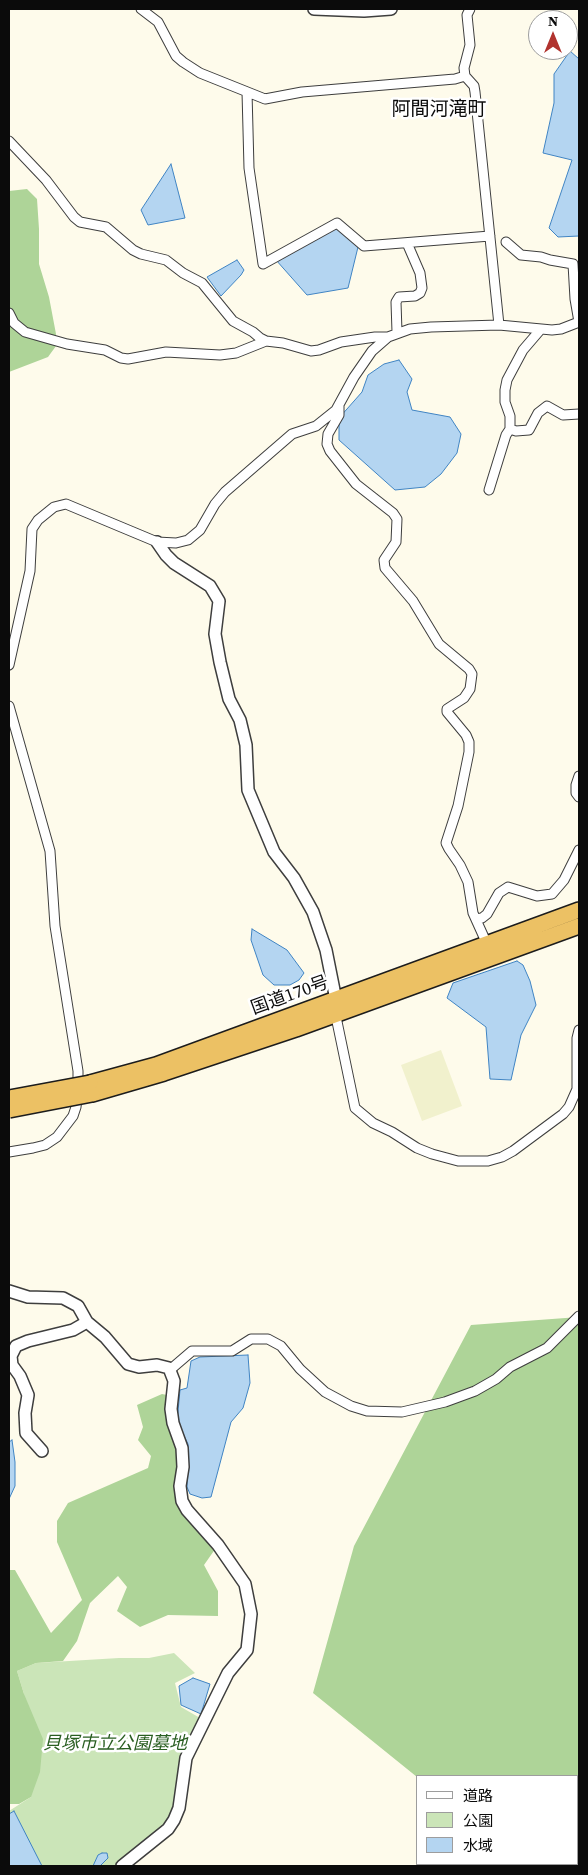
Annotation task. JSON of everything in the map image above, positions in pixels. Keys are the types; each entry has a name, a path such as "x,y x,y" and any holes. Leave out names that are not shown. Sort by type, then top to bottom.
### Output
{"highway":[{"name":"国道170号","path":"9,1110 202,1060 296,1029 336,1006 487,944 579,910"},
{"name":"国道170号","path":"336,1006 579,926"},
{"name":"国道170号","path":"9,1098 92,1088"}],"street":[{"path":"141,9 158,22 176,56 183,62 200,74 265,99 302,92 437,81 465,76"},
{"path":"314,9 364,11 392,9"},
{"path":"470,9 467,15 470,45 464,68 465,76 474,86 475,92 499,325"},
{"path":"247,92 249,168 262,264 337,223 364,246 490,236"},
{"path":"9,140 46,180 74,217 80,222 106,227 133,250 141,254 166,260 182,273 202,283 233,321 266,341 283,343 311,351 350,341 388,337"},
{"path":"9,665 12,640 30,571 32,529 38,520 54,507 66,504 157,542 188,540 196,535 215,504 225,492 292,434 316,426 336,410 354,377 372,351 388,337 397,332 431,327 499,325 561,329 579,322 575,299 573,264 521,255 506,242"},
{"path":"397,332 396,302 399,297 415,296 420,293 422,288 420,273 407,243"},
{"path":"9,313 14,323 25,332 67,344 105,350 120,358 128,359 166,352 220,356 236,353 266,341"},
{"path":"489,490 506,435 510,429 510,416 505,402 507,380 523,350 541,329"},
{"path":"340,404 339,415 328,434 327,444 330,452 356,484 393,514 397,520 396,542 384,560 385,568 413,601 439,644 446,652 460,660 472,674 470,688 464,698 447,709 447,712 466,735 470,752 458,806 446,843 468,882 476,919 487,944"},
{"path":"510,429 516,431 529,430 538,412 547,406 563,415 579,414"},
{"path":"157,542 174,563 210,586 219,601 215,634 230,699 240,720 246,745 248,790 274,852 294,878 313,912 326,950 355,1108 373,1123 392,1132 417,1148 432,1154 458,1161 488,1161 513,1152 563,1114 569,1107 576,1089 576,1038 579,1030"},
{"path":"9,706 50,851 55,926 78,1071 78,1090 73,1116 57,1137 33,1148 9,1152"},
{"path":"579,776 576,784 576,793 579,797"},
{"path":"476,919 482,918 487,914 500,893 508,887 537,896 552,894 564,880 579,850"},
{"path":"9,1291 28,1297 63,1298 78,1306 87,1322 105,1337 128,1364 139,1367 157,1365 170,1368 171,1370 192,1351 232,1351 251,1339 268,1339 281,1346 300,1369 325,1392 352,1406 367,1411 402,1412 445,1402 475,1391 496,1379 510,1367 546,1348 579,1316"},
{"path":"42,1451 26,1434 25,1413 28,1395 20,1376 12,1365 11,1356 16,1346 28,1341 74,1330 87,1322"},
{"path":"122,1866 168,1829 174,1820 178,1808 186,1758 228,1673 247,1650 251,1614 245,1584 218,1545 182,1501 180,1486 183,1466 182,1448 173,1423 171,1409 174,1381 170,1368"}],"green space":[{"path":"27,189 37,199 39,264 49,297 56,334 56,346 48,357 9,372 9,191"},
{"path":"441,1050 462,1106 422,1121 401,1065"},
{"path":"579,1317 579,1866 514,1866 578,1865 578,1775 416,1776 313,1693 354,1546 471,1325"},
{"path":"162,1394 167,1395 169,1429 182,1448 182,1501 218,1545 204,1565 218,1591 218,1616 168,1615 140,1627 117,1611 127,1587 118,1576 90,1603 77,1641 63,1661 36,1663 17,1671 24,1694 43,1739 40,1772 31,1797 19,1804 9,1804 9,1570 15,1570 51,1633 82,1600 57,1542 57,1521 68,1503 148,1468 151,1456 138,1440 143,1427 137,1405"},
{"name":"貝塚市立公園墓地","path":"174,1653 195,1673 175,1683 181,1707 200,1718 168,1829 122,1866 9,1866 9,1811 31,1797 24,1694 17,1671 36,1663 149,1658"}],"water":[{"path":"579,59 579,236 558,237 549,228 572,160 543,153 554,103 554,74 564,60"},
{"path":"171,164 185,218 148,225 141,210"},
{"path":"335,225 358,247 348,288 307,295 276,260"},
{"path":"237,260 244,270 221,296 207,277"},
{"path":"399,360 412,379 407,392 412,410 450,417 461,434 457,453 441,474 425,487 395,490 339,440 339,418 362,392 368,375 384,364"},
{"path":"252,929 287,950 304,973 299,980 290,985 274,985 263,975 251,940"},
{"path":"517,961 523,965 530,981 536,1005 521,1035 511,1080 490,1079 486,1027 447,998 453,983"},
{"path":"248,1355 250,1383 243,1408 231,1422 211,1497 202,1498 190,1494 187,1487 188,1444 177,1422 180,1390 187,1388 191,1361 200,1357"},
{"path":"12,1440 15,1462 15,1486 9,1499 9,1442"},
{"path":"193,1678 210,1684 201,1714 181,1705 179,1686"},
{"path":"14,1811 42,1866 9,1866 9,1814"},
{"path":"107,1853 108,1858 100,1866 93,1866 98,1855"}],"district":[{"name":"阿間河滝町","path":"439,110"}]}
